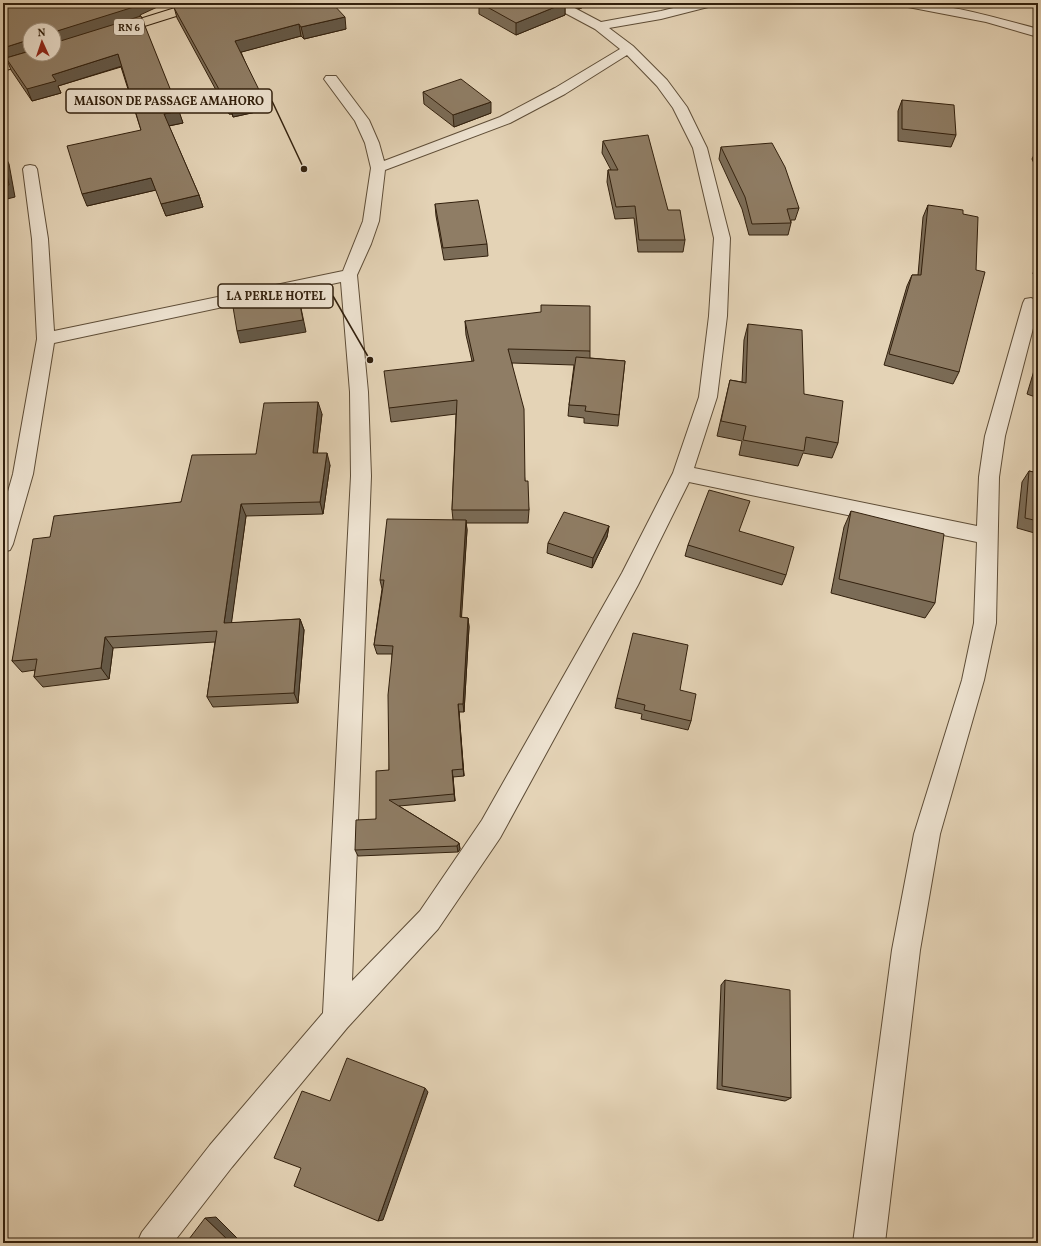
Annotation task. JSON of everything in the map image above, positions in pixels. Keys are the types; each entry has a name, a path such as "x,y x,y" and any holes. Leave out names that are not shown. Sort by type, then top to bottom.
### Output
{"main road":[{"name":"RN 6","path":"107,34 199,4"},
{"path":"3,67 22,61"}],"street":[{"path":"153,1243 222,1156 337,1018 429,920 491,829 630,579 683,473 708,397 718,316 722,238 700,148 680,107 662,83 628,49 599,26 556,3"},
{"path":"599,26 661,15 708,3"},
{"path":"908,3 988,19 1038,33"},
{"path":"378,168 505,120 560,91 628,49"},
{"path":"331,79 362,120 372,143 378,168 371,221 349,276 359,392 361,476 337,1018"},
{"path":"3,544 23,474 46,339 40,240 30,169"},
{"path":"46,339 349,276"},
{"path":"869,1243 906,950 927,834 973,680 985,623 989,477 995,436 1031,303"},
{"path":"683,473 988,536"}],"building":[{"path":"3,3 136,3 137,6 62,29 62,22 22,22 22,42 3,48"},
{"path":"182,3 332,3 345,17 301,27 299,24 235,41 263,98 230,104 228,101 226,102 173,6"},
{"path":"480,3 565,3 516,23"},
{"path":"141,16 179,111 164,114 199,195 161,204 151,178 82,194 67,146 141,130 118,54 52,75 56,81 27,89 6,58 22,53 22,62 62,62 62,41"},
{"path":"461,79 491,102 453,115 423,92"},
{"path":"902,100 954,105 956,135 902,129"},
{"path":"648,135 668,210 680,210 685,240 639,240 635,206 616,207 608,170 618,170 603,141"},
{"path":"772,143 785,167 799,208 787,209 791,223 752,224 745,197 721,147"},
{"path":"3,152 9,185 3,186"},
{"path":"478,200 487,244 443,248 435,204"},
{"path":"928,205 963,210 963,214 978,217 976,270 985,272 959,372 889,354 912,275 921,275"},
{"path":"296,284 303,320 237,331 231,295"},
{"path":"541,305 590,306 590,351 508,349 524,409 525,481 528,481 529,510 452,510 457,400 389,408 384,371 474,361 465,321 541,312"},
{"path":"748,324 802,330 804,394 843,401 838,443 806,437 804,451 743,440 746,426 721,421 730,380 746,383"},
{"path":"576,357 625,361 619,415 585,411 586,406 569,405"},
{"path":"1038,370 1038,384 1034,383"},
{"path":"318,402 313,453 327,453 320,502 241,504 224,623 300,619 294,693 207,697 217,631 105,637 101,668 34,677 37,659 12,661 33,539 50,537 54,516 181,502 192,455 256,454 264,403"},
{"path":"1029,471 1038,473 1038,521 1025,518"},
{"path":"709,490 750,501 739,531 794,547 786,575 688,545"},
{"path":"851,511 944,534 935,603 839,579"},
{"path":"564,512 609,526 593,558 548,543"},
{"path":"387,519 466,520 460,617 468,618 463,704 458,704 463,769 452,770 454,794 389,800 459,843 457,846 355,850 356,820 376,819 376,771 389,770 388,695 393,646 374,645 384,580 380,580"},
{"path":"633,633 688,645 680,690 696,694 691,721 644,710 645,705 617,698"},
{"path":"725,980 790,990 791,1098 722,1086"},
{"path":"347,1058 425,1088 378,1221 294,1186 301,1168 274,1158 302,1091 330,1101"},
{"path":"205,1218 231,1243 186,1243"}],"place":[{"name":"MAISON DE PASSAGE AMAHORO","path":"304,169"},
{"name":"LA PERLE HOTEL","path":"370,360"}]}
